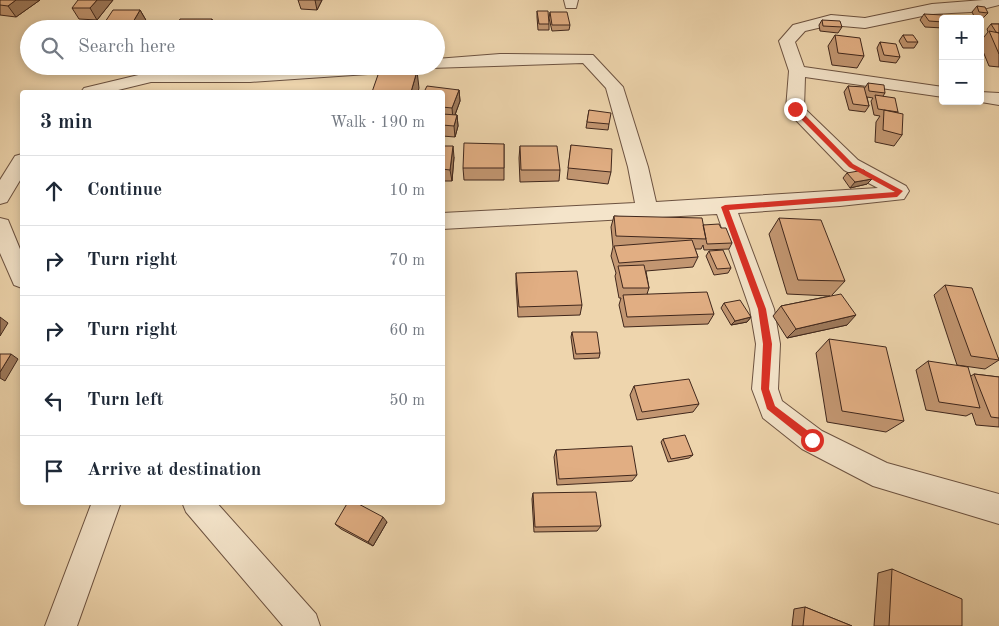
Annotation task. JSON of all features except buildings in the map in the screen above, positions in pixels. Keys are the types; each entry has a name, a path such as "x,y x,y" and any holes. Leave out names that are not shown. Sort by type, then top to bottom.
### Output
{"street":[{"path":"445,221 647,209 725,207 897,194 899,191 851,165 795,109 797,72 787,41 798,28 831,20 865,23 932,9 971,7 999,1"},
{"path":"445,63 500,59 587,58 614,87 638,167 647,209"},
{"path":"797,72 939,91"},
{"path":"98,90 151,77 250,77 279,75"},
{"path":"984,97 999,99"},
{"path":"0,197 20,164"},
{"path":"725,207 762,309 768,344 765,389 772,409 812,440 883,476 999,509"},
{"path":"0,226 16,248 20,269"},
{"path":"61,626 107,505"},
{"path":"199,505 304,626"}],"route":[{"path":"795,109 851,165 899,191 897,194 877,196 748,207 725,207 762,309 768,344 765,389 772,409 812,440"}]}
